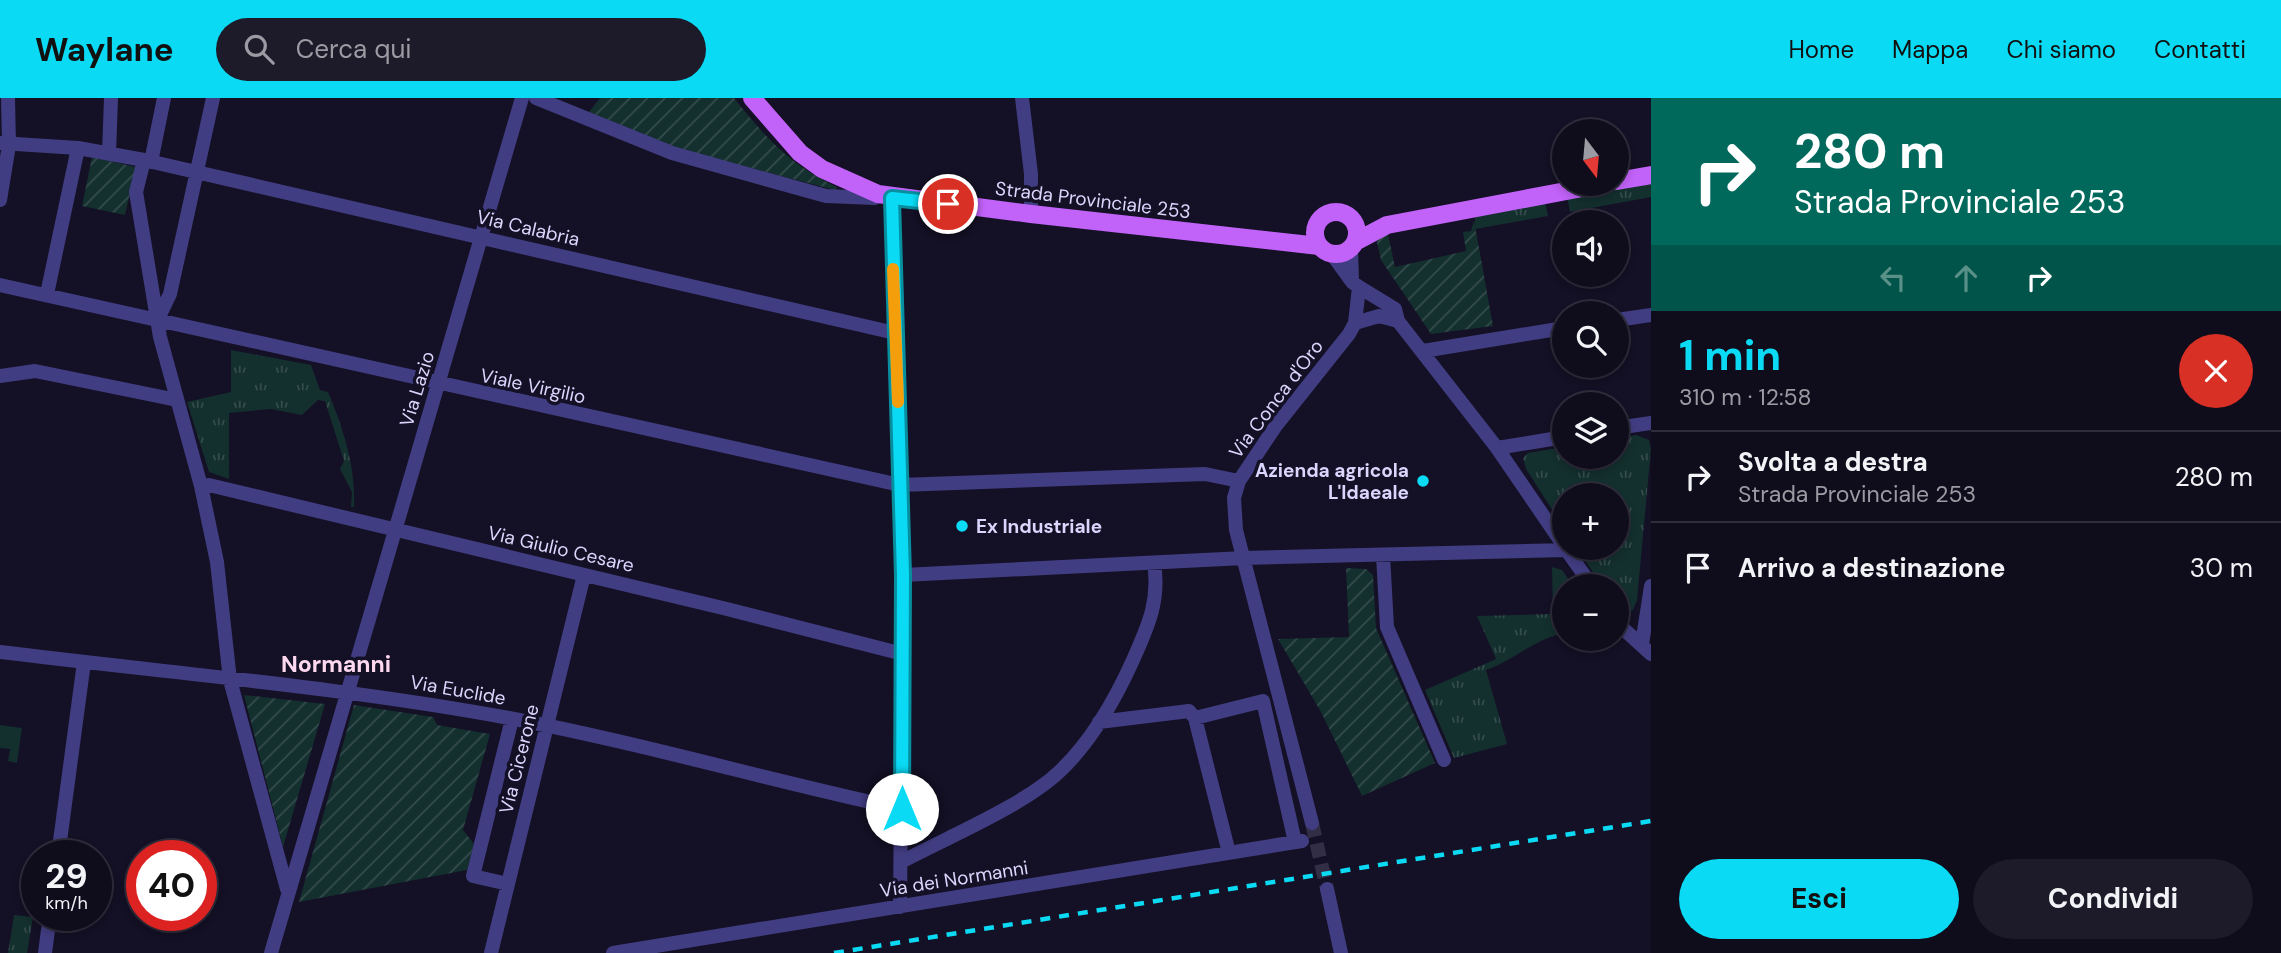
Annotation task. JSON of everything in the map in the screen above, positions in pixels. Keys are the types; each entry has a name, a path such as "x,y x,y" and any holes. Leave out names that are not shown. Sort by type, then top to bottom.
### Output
{"main road":[{"name":"Strada Provinciale 253","path":"752,98 800,153 822,169 885,196 1031,215 1262,239 1325,250 1353,245 1387,225 1552,194"},
{"path":"1629,179 1651,175"},
{"name":"Strada Provinciale 253","path":"1262,239 1316,226 1330,213 1387,225"},
{"path":"1350,216 1357,229 1353,245"},
{"path":"1316,226 1325,250"}],"street":[{"path":"0,200 8,98"},
{"path":"109,154 111,98"},
{"path":"164,98 136,192 158,319 201,486 217,562 230,680 288,891"},
{"path":"158,319 170,294 213,98"},
{"name":"Via Lazio","path":"271,953 345,690 483,237 522,98"},
{"path":"536,98 672,153 826,195 866,199 885,196 895,333 903,575 900,907"},
{"path":"1022,98 1031,174 1031,215"},
{"name":"Via Calabria","path":"5,144 78,148 147,161 895,333"},
{"path":"47,294 78,148"},
{"path":"1353,245 1355,323 1378,316 1398,321"},
{"path":"1325,250 1356,285 1395,309 1398,321 1497,448 1552,528"},
{"name":"Viale Virgilio","path":"0,285 438,385 900,485 1205,474 1239,481"},
{"path":"1629,318 1651,315"},
{"name":"Via Conca d'Oro","path":"1312,823 1234,515 1239,481 1262,445 1355,323"},
{"path":"1423,351 1552,330"},
{"path":"0,376 36,371 177,400"},
{"path":"1629,426 1651,423"},
{"path":"1497,448 1552,439"},
{"name":"Via Giulio Cesare","path":"209,485 902,654"},
{"path":"903,575 1244,558 1552,549"},
{"path":"1383,555 1387,627 1444,760"},
{"path":"901,862 996,812 1049,780 1069,762 1099,722 1125,676 1153,614 1157,597 1154,563"},
{"name":"Via Cicerone","path":"491,953 584,575"},
{"path":"1646,649 1651,586"},
{"path":"1629,634 1646,649"},
{"name":"Via Euclide","path":"0,652 230,680 345,690 512,719 902,809"},
{"path":"60,840 84,662"},
{"name":"Via dei Normanni","path":"613,953 1298,842 1263,701 1195,719"},
{"path":"1099,722 1189,711 1195,719 1229,853"},
{"path":"508,884 473,876 512,719"},
{"path":"1327,889 1341,953"},
{"path":"45,953 48,931"}],"green space":[{"path":"600,98 734,98 757,126 792,160 837,187 835,190 674,148 589,112"},
{"path":"92,157 136,167 125,215 82,206"},
{"path":"1651,181 1651,197 1570,210 1567,196 1629,196 1629,185"},
{"path":"1545,201 1548,216 1475,229 1475,216"},
{"path":"1474,220 1493,326 1431,334 1381,260 1376,238 1388,234 1395,267 1466,251 1463,232 1471,231"},
{"path":"231,350 311,365 320,390 328,392 343,434 351,463 354,507 351,507 352,492 340,469 344,461 325,401 318,400 302,415 271,409 229,413 229,479 209,472 187,402 231,392"},
{"path":"1636,435 1649,440 1651,449 1637,600 1633,610 1629,611 1629,574 1594,574 1585,560 1629,560 1629,483 1552,483 1552,509 1526,469 1523,458 1528,453 1552,449 1552,469 1629,469 1629,436"},
{"path":"1552,567 1562,570 1565,574 1552,574"},
{"path":"1346,568 1366,569 1373,575 1376,628 1435,763 1362,796 1321,712 1278,639 1349,637"},
{"path":"1552,614 1552,636 1486,670 1507,744 1454,758 1425,690 1496,659 1477,616"},
{"path":"244,695 325,704 283,847 281,839"},
{"path":"354,705 433,717 437,725 490,734 463,830 474,844 467,870 299,902"},
{"path":"0,725 22,728 17,763 8,761 10,749 0,748"},
{"path":"14,915 21,916 21,931 31,931 27,953 8,953"}],"tunnel":[{"path":"1312,823 1327,889"}],"railway":[{"path":"834,953 1651,821"}],"slow traffic":[{"path":"893,269 898,402"}],"place":[{"name":"Azienda agricola L'Idaeale","path":"1423,481"},
{"name":"Ex Industriale","path":"962,526"}],"district":[{"name":"Normanni","path":"336,664"}],"route":[{"path":"902,809 903,575 892,198 948,204"}]}
